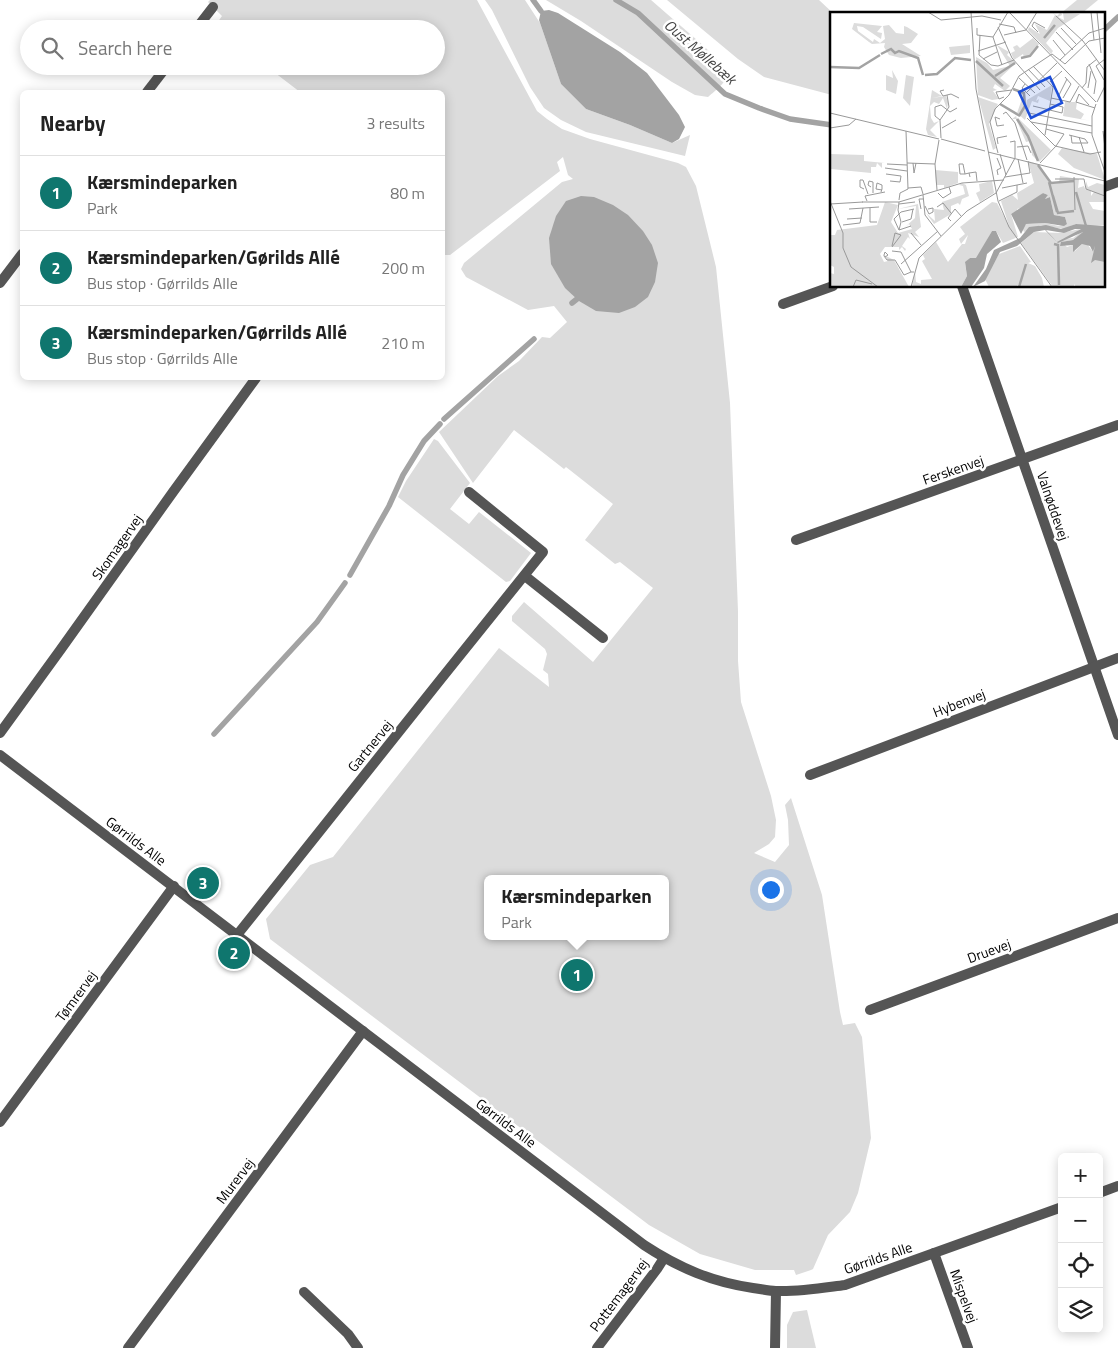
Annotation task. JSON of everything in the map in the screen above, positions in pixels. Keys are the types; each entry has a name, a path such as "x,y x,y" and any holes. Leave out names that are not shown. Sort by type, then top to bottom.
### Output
{"street":[{"path":"203,20 213,7"},
{"path":"149,90 160,75"},
{"path":"1106,186 1118,182"},
{"path":"0,283 20,257"},
{"path":"783,304 830,287"},
{"name":"Valnøddevej","path":"963,288 1118,736"},
{"name":"Skomagervej","path":"0,733 62,650 255,380"},
{"name":"Ferskenvej","path":"796,540 1118,425"},
{"name":"Gartnervej","path":"238,935 544,552 469,492"},
{"path":"525,576 603,638"},
{"name":"Hybenvej","path":"810,775 1118,658"},
{"name":"Gørrilds Alle","path":"0,755 636,1239 664,1258 705,1277 735,1285 776,1291 812,1290 845,1284 1058,1208"},
{"name":"Tømrervej","path":"0,1122 174,886"},
{"name":"Druevej","path":"870,1010 1118,918"},
{"name":"Murervej","path":"128,1348 363,1031"},
{"path":"1103,1192 1118,1186"},
{"name":"Mispelvej","path":"934,1253 968,1348"},
{"name":"Pottemagervej","path":"597,1348 664,1258"},
{"path":"775,1348 776,1291"},
{"path":"304,1292 348,1334 358,1348"}],"shaded area":[{"path":"210,0 477,0 537,111 562,129 590,139 678,163 686,167 696,186 716,267 730,403 741,702 771,796 776,820 775,837 769,844 754,853 775,862 789,845 785,805 791,798 822,895 843,1025 855,1023 862,1037 871,1138 858,1193 850,1212 828,1235 811,1270 796,1275 794,1270 755,1270 700,1254 649,1225 270,939 266,919 310,865 333,857 499,648 549,687 548,674 543,670 547,654 545,649 512,621 512,616 524,602 593,662 653,588 620,562 615,564 585,540 613,504 566,467 564,469 514,430 473,483 439,432 498,376 519,361 542,337 550,338 567,322 554,306 528,310 466,277 461,269 464,263 562,182 573,179 568,175 563,157 557,162 560,171 450,255 445,255 445,90 297,90 278,75 445,75 445,20 219,20 222,16 208,2"},
{"path":"485,0 525,0 540,23 561,84 586,109 672,143 690,135 685,156 586,132 561,120 544,108 530,87 492,10"},
{"path":"546,0 651,0 705,47 727,71 726,79 708,97 695,95"},
{"path":"667,0 819,0 832,12 830,12 830,94 764,77 738,59"},
{"path":"1077,0 1098,0 1083,12 1062,12"},
{"path":"549,10 558,13 620,52 647,73 679,115 685,127 679,139 672,143 586,109 561,84 539,20 541,11"},
{"path":"581,196 594,197 613,205 628,215 643,231 652,245 658,263 655,282 648,297 635,307 619,313 596,311 579,301 565,288 551,264 549,238 556,216 566,201"},
{"path":"434,439 438,441 470,483 450,509 469,524 479,512 531,553 510,581 506,582 398,497 406,481"},
{"path":"807,1310 816,1348 787,1348 787,1325 793,1312"}],"waterway":[{"path":"533,0 541,11"},
{"name":"Oust Møllebæk","path":"616,0 638,13 725,94 790,119 830,125"},
{"name":"Oust Møllebæk","path":"1106,28 1118,17"},
{"path":"572,303 577,299"},
{"path":"444,419 534,339"},
{"path":"350,575 389,506 403,475 424,441 440,424"},
{"path":"214,734 317,622 345,583"}],"place":[{"name":"Kærsmindeparken/Gørrilds Allé","path":"203,883"},
{"name":"Kærsmindeparken/Gørilds Allé","path":"234,953"},
{"name":"Kærsmindeparken","path":"577,975"}]}
